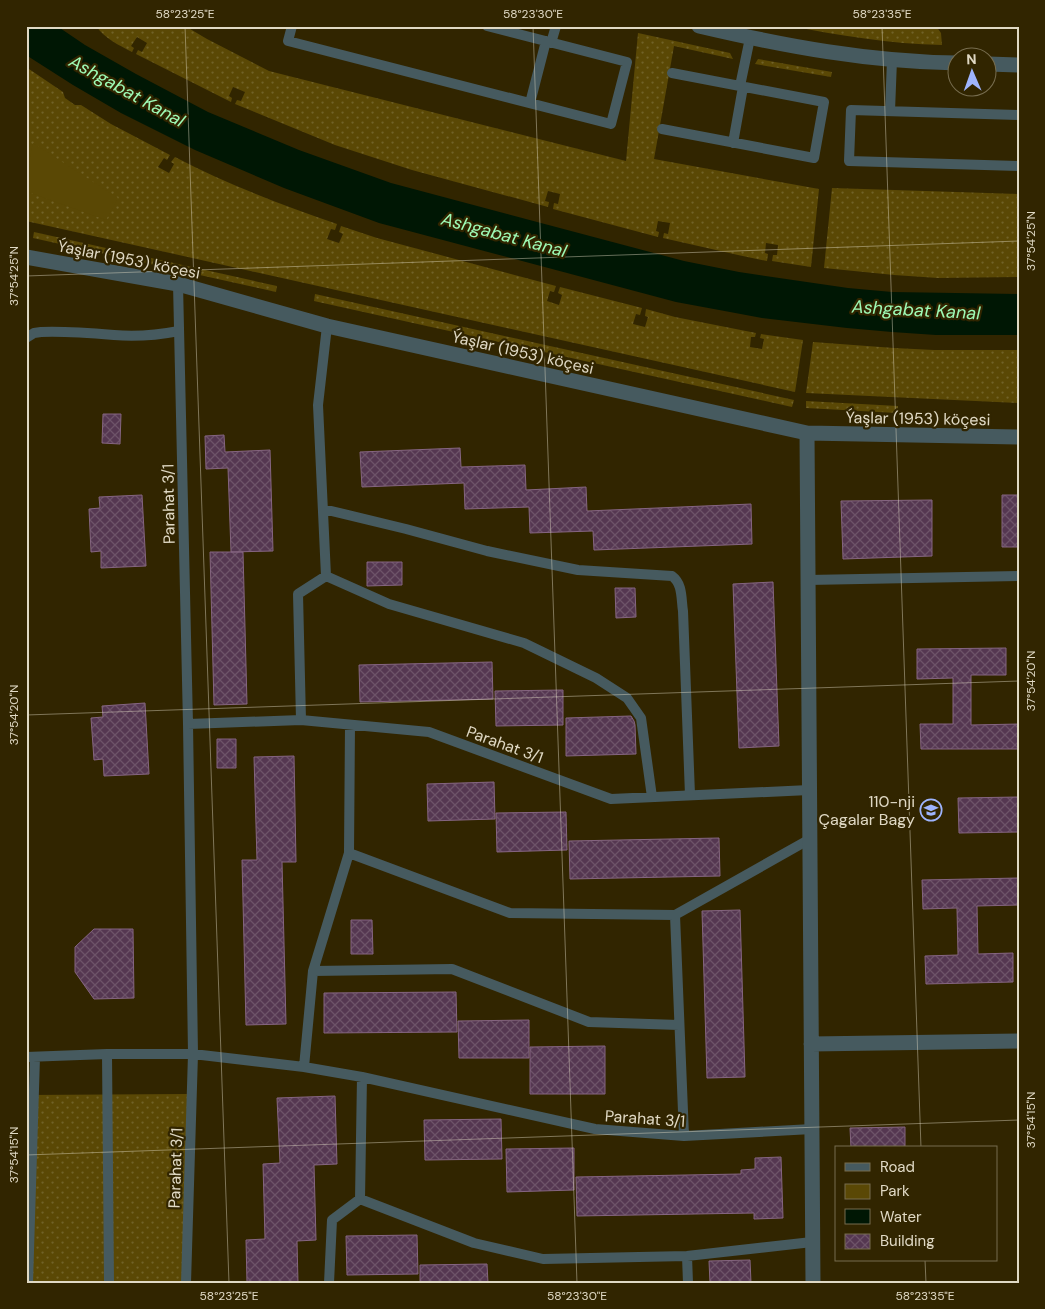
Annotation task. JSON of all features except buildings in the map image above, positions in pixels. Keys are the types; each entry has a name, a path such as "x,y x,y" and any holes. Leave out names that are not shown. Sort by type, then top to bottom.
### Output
{"street":[{"path":"699,26 750,38 822,51 892,60 948,63"},
{"path":"998,64 1019,65"},
{"name":"Ýaşlar (1953) köçesi","path":"26,257 178,284 327,326 807,433 1019,437"},
{"path":"807,433 813,1283"},
{"path":"811,1044 1019,1041"}],"lane":[{"path":"292,26 288,41 611,124 627,62 486,26"},
{"path":"530,103 548,42 556,26"},
{"path":"733,143 750,38"},
{"path":"890,111 892,60"},
{"path":"662,129 814,158 824,102 672,73"},
{"path":"1019,115 851,110 849,161 1019,166"},
{"name":"Parahat 3/1","path":"178,284 193,1054 186,1283"},
{"path":"326,576 318,405 327,326"},
{"path":"26,338 34,333 41,332 131,336 157,335 179,331"},
{"path":"323,509 487,551 578,570 672,576 677,579 680,584 683,611 690,795"},
{"path":"302,720 298,594 326,576"},
{"path":"326,576 389,604 524,643 596,678 627,698 641,718 652,797"},
{"path":"808,580 1019,576"},
{"name":"Parahat 3/1","path":"188,724 302,720 429,732 611,799 809,790"},
{"path":"304,1066 313,971 349,853 350,725"},
{"path":"349,853 510,913 675,915 810,839"},
{"path":"675,915 684,1136"},
{"path":"313,971 452,969 589,1022 679,1025"},
{"path":"107,1054 109,1283"},
{"name":"Parahat 3/1","path":"31,1057 107,1054 193,1054 304,1066 362,1077 595,1129 684,1136 812,1129"},
{"path":"28,1283 31,1057"},
{"path":"360,1199 362,1077"},
{"path":"360,1199 474,1242 544,1259 687,1256 812,1242"},
{"path":"330,1283 332,1220 360,1199"},
{"path":"687,1256 688,1283"}],"green space":[{"path":"96,26 185,26 269,71 626,161 638,33 730,53 733,59 674,46 654,159 819,189 811,267 772,261 773,255 777,255 778,245 766,243 765,253 768,254 767,261 663,238 664,233 668,234 670,223 658,221 656,231 659,232 658,237 553,209 554,203 558,204 560,194 548,191 545,201 549,202 548,207 412,170 335,145 235,104 237,100 241,101 245,92 233,87 229,96 232,98 231,102 136,54 138,50 142,52 147,43 137,37 131,46 134,48 132,52 108,38"},
{"path":"789,26 936,26 941,33 942,45 884,41"},
{"path":"758,59 832,72 831,77 755,64"},
{"path":"26,67 63,92 65,98 75,105 81,105 111,124 170,155 167,160 164,158 158,167 169,173 174,164 171,162 175,157 255,193 337,224 335,230 331,229 327,239 339,243 343,234 339,232 341,226 377,238 556,286 554,292 550,291 547,301 559,305 562,295 558,293 560,287 642,308 640,315 636,314 633,324 645,327 648,317 645,316 646,309 675,317 756,333 755,337 751,337 750,347 762,349 764,339 760,338 761,334 803,340 795,392 26,221"},
{"path":"33,143 118,198 106,220 28,192 30,157"},
{"path":"832,188 1019,194 1019,277 938,278 824,268"},
{"path":"34,232 277,286 276,292 33,238"},
{"path":"315,294 794,400 792,407 314,301"},
{"path":"813,342 934,350 1019,350 1019,403 806,393"},
{"path":"806,401 898,406 897,413 806,408"},
{"path":"188,1094 189,1283 26,1283 26,1095"}],"water":[{"name":"Ashgabat Kanal","path":"26,26 57,26 85,45 208,112 299,150 391,183 684,261 739,272 848,288 892,292 1019,294 1019,335 936,335 847,328 762,318 676,302 379,223 284,188 195,150 121,113 26,55"}],"place":[{"name":"110-nji Çagalar Bagy","path":"931,810"}]}
